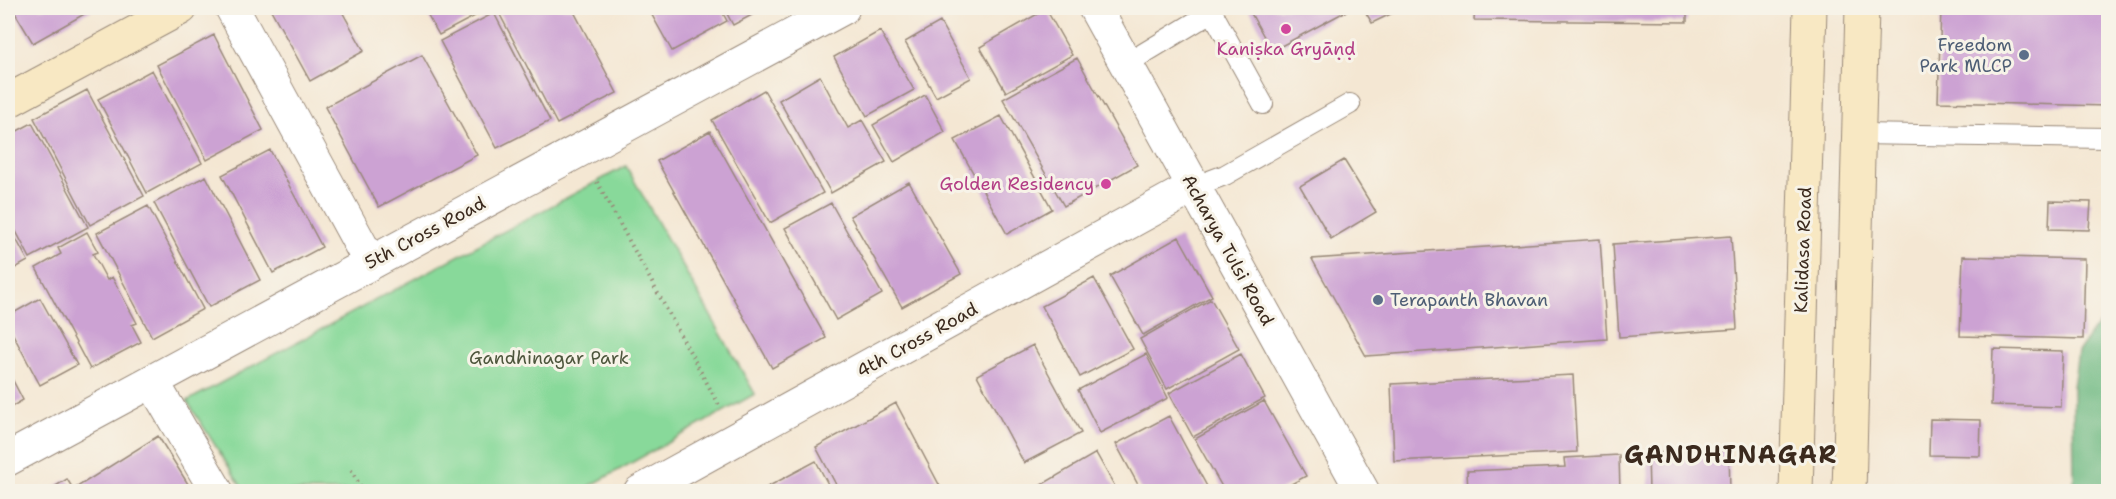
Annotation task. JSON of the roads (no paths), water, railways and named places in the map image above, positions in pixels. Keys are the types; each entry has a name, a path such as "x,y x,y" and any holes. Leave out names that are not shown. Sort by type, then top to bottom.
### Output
{"street":[{"path":"8,101 181,8"},
{"path":"232,8 370,262"},
{"name":"5th Cross Road","path":"8,459 843,8"},
{"name":"Acharya Tulsi Road","path":"1095,8 1358,490"},
{"name":"Kalidasa Road","path":"1796,492 1810,8"},
{"path":"1849,492 1862,8"},
{"path":"1808,92 1859,92"},
{"name":"4th Cross Road","path":"640,492 1193,187"},
{"path":"152,381 217,492"}],"lane":[{"path":"1126,64 1211,10 1263,104"},
{"path":"1193,187 1225,175 1350,104"},
{"path":"1858,134 2109,138"}],"place":[{"name":"Kaniṣka Gryāṇḍ","path":"1286,29"},
{"name":"Freedom Park MLCP","path":"2024,55"},
{"name":"Golden Residency","path":"1106,184"},
{"name":"Terapanth Bhavan","path":"1378,300"}],"district":[{"name":"GANDHINAGAR","path":"1731,455"}],"park label":[{"name":"Gandhinagar Park","path":"549,358"}]}
